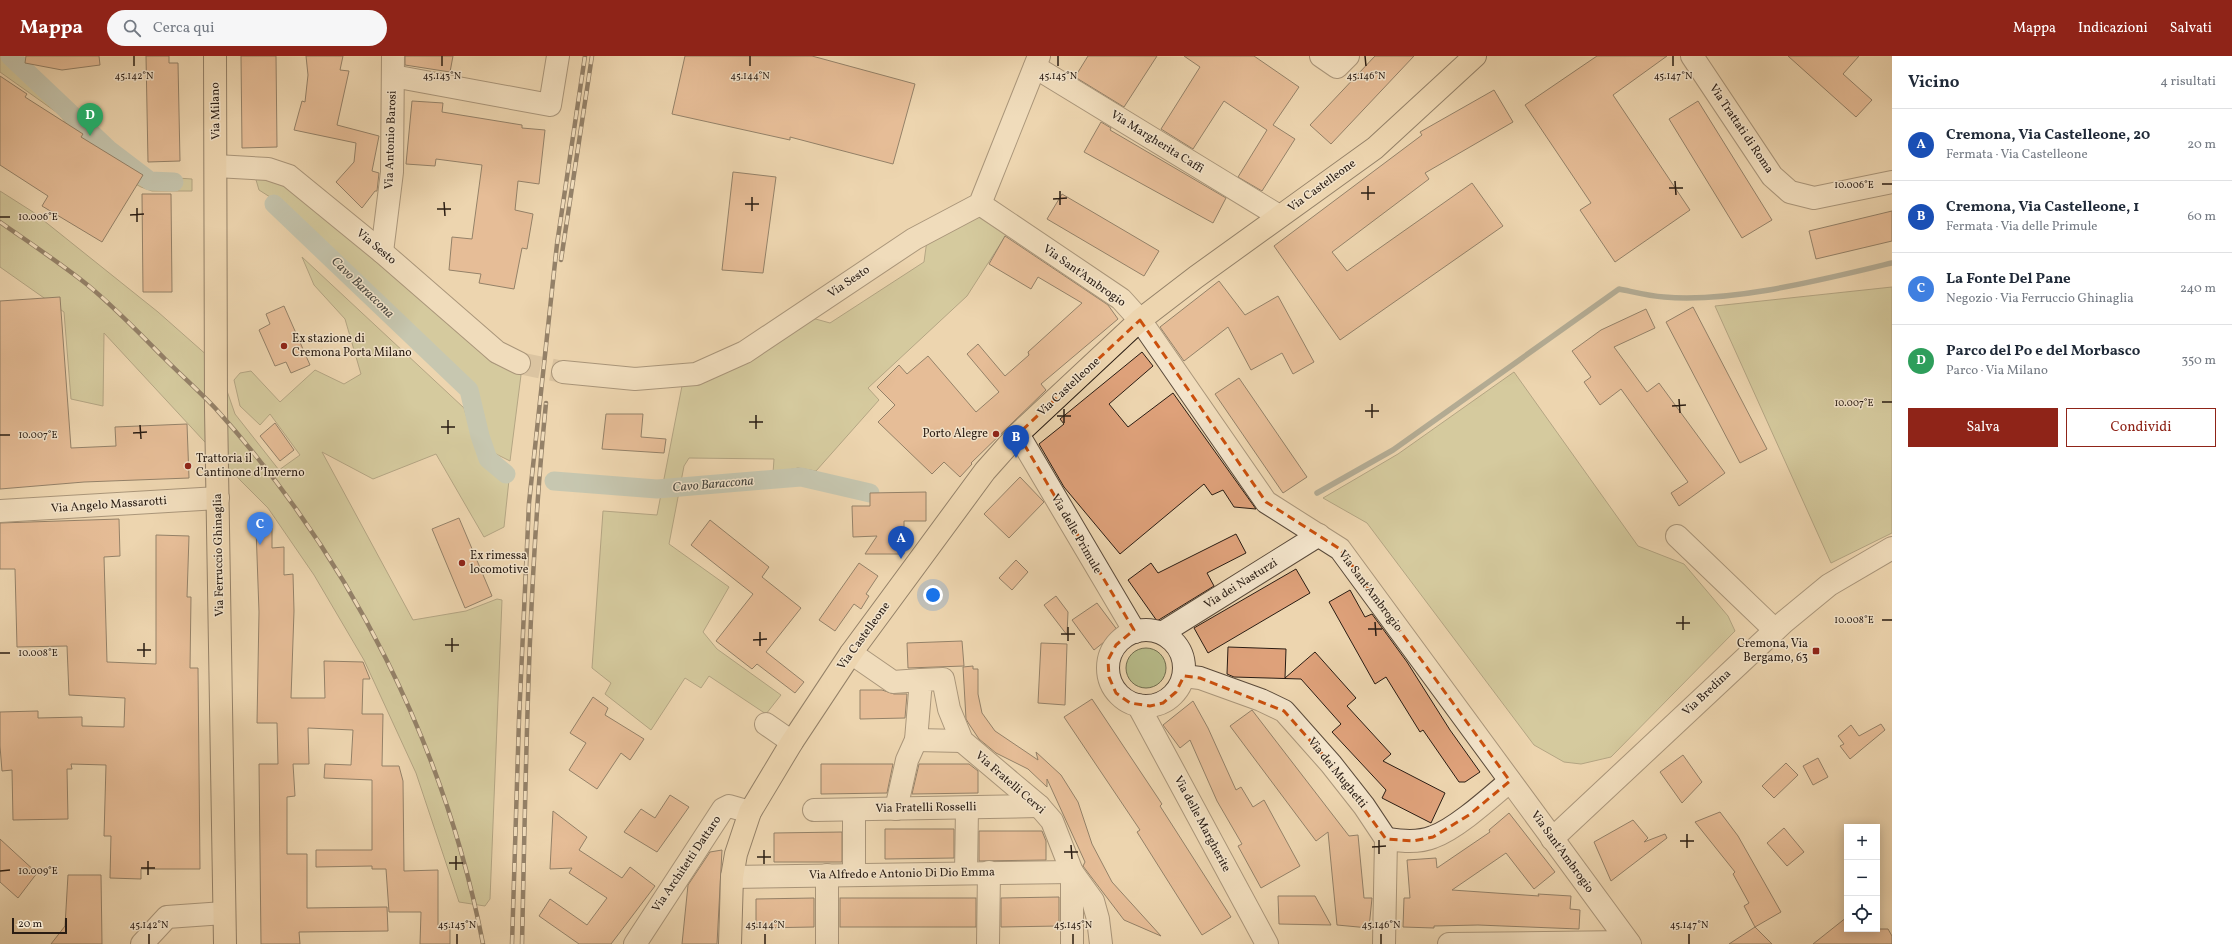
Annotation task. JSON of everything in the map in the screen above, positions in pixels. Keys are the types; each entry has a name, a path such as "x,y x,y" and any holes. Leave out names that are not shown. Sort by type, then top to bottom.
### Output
{"main road":[{"name":"Via Milano","path":"215,56 216,166"},
{"name":"Via Castelleone","path":"730,944 732,877 736,854 750,812 792,742 851,653 985,471 1018,434 1140,320 1279,216 1375,148 1475,56"},
{"name":"Via Ferruccio Ghinaglia","path":"216,166 216,409 225,944"}],"street":[{"name":"Via Antonio Barosi","path":"382,252 392,172 393,66 550,105 558,56"},
{"path":"1321,56 1337,67 1348,56"},
{"name":"Via Trattati di Roma","path":"1692,56 1772,176 1790,192 1814,198 1892,182"},
{"path":"980,204 1037,61"},
{"name":"Via Margherita Caffi","path":"1037,61 1279,216"},
{"name":"Via Sesto","path":"216,166 268,169 289,176 382,252 496,352 519,364"},
{"name":"Via Sesto","path":"563,372 635,379 696,374 745,352 914,239 980,204"},
{"name":"Via Sant'Ambrogio","path":"980,204 1121,299 1140,320 1266,502 1340,548 1629,943"},
{"name":"Via delle Primule","path":"1018,434 1135,632"},
{"name":"Via Angelo Massarotti","path":"0,511 218,498"},
{"name":"Via dei Nasturzi","path":"1162,633 1319,535"},
{"path":"1677,536 1775,630"},
{"name":"Via Bredina","path":"1552,838 1775,630 1829,585 1892,548"},
{"path":"1146,630 1162,633 1176,644 1184,662 1184,676 1176,692 1163,703 1147,707 1130,703 1116,693 1109,677 1108,664 1116,645 1129,634 1135,632 1146,630"},
{"name":"Via Fratelli Cervi","path":"851,653 893,682 943,678 949,709 962,741 1039,806 1052,821 1072,872 1093,901 1098,919 1101,944"},
{"name":"Via dei Mughetti","path":"1184,676 1200,678 1261,700 1284,711 1331,764 1364,806 1386,839"},
{"path":"896,809 907,760 916,740 921,680"},
{"name":"Via delle Margherite","path":"1138,705 1267,944"},
{"path":"766,724 792,742"},
{"path":"916,740 962,741"},
{"path":"1384,944 1386,839 1413,841 1433,837 1469,815 1510,781"},
{"name":"Via Architetti Dattaro","path":"636,944 723,808 729,806 750,812"},
{"name":"Via Fratelli Rosselli","path":"814,810 1039,806"},
{"path":"966,873 967,808"},
{"path":"854,810 854,875"},
{"path":"988,944 989,872"},
{"name":"Via Alfredo e Antonio Di Dio Emma","path":"732,877 989,872 1072,872"},
{"name":"Via Fratelli Cervi","path":"1072,872 1072,944"},
{"path":"827,875 827,944"},
{"path":"142,944 167,917 224,913"},
{"path":"1449,944 1629,943"}],"highlighted area":[{"path":"1140,320 1266,502 1340,549 1510,781 1469,815 1433,837 1413,841 1386,839 1331,764 1284,711 1200,678 1184,676 1176,692 1163,703 1150,706 1130,703 1116,693 1109,677 1108,660 1116,645 1134,630 1018,434"}],"green space":[{"path":"0,56 17,56 120,153 148,176 192,179 192,191 152,191 141,187 83,155 86,148 59,114 0,72"},
{"path":"254,173 288,183 376,256 491,362 521,375 510,461 492,452 483,412 472,381 289,209 259,190"},
{"path":"0,191 33,212 158,312 218,365 235,414 279,470 300,455 270,414 260,425 240,406 234,380 240,373 251,371 280,402 315,370 344,384 361,374 345,319 314,285 302,257 464,408 480,461 509,480 504,527 484,537 436,454 373,479 322,452 413,620 466,611 497,599 502,600 490,899 485,906 459,902 416,773 364,660 314,575 268,508 241,481 104,333 103,406 71,399 64,312 0,267"},
{"path":"982,217 1008,232 967,296 868,388 879,400 816,471 798,468 773,473 774,459 689,458 684,466 669,544 729,587 703,632 717,649 781,695 766,714 709,676 701,688 685,678 651,730 605,694 611,683 592,668 603,511 657,515 682,386 750,358 783,340 812,318 830,323 924,262 927,240 975,218"},
{"path":"1892,287 1892,533 1831,563 1715,306"},
{"path":"1514,372 1638,546 1684,564 1728,616 1735,631 1611,757 1581,764 1564,762 1534,745 1367,523 1323,498 1398,454"},
{"path":"1146,648 1160,654 1166,668 1160,682 1146,688 1132,682 1126,668 1132,654"}],"building":[{"path":"26,56 99,56 100,65 62,70 25,63"},
{"path":"146,56 169,56 169,63 178,63 180,161 148,162"},
{"path":"241,56 276,56 277,147 242,148"},
{"path":"306,56 343,56 340,70 349,71 337,125 379,136 372,171 379,173 377,191 375,191 362,208 336,182 354,162 356,143 294,130 302,101 305,102 308,75"},
{"path":"405,56 453,56 450,72 405,65"},
{"path":"685,56 812,56 915,84 893,164 790,137 790,140 672,114"},
{"path":"1088,56 1157,56 1124,107 1075,77"},
{"path":"1184,56 1254,56 1299,87 1273,125 1295,139 1262,191 1238,177 1267,130 1224,101 1193,149 1161,129 1200,67"},
{"path":"1375,56 1414,56 1331,144 1310,125"},
{"path":"1597,56 1667,56 1613,95 1690,210 1615,262 1580,210 1591,203 1525,105"},
{"path":"1788,56 1859,56 1843,74 1872,100 1856,117"},
{"path":"0,76 27,94 25,97 83,134 81,137 143,175 102,242 42,206 48,196 0,165"},
{"path":"1494,90 1513,122 1425,173 1429,179 1332,252 1347,271 1472,183 1503,226 1340,340 1274,246 1422,135 1420,132"},
{"path":"412,101 443,103 442,112 522,125 522,128 545,130 539,184 518,181 515,210 533,214 527,249 522,248 514,289 479,283 481,274 449,270 452,237 472,239 482,165 436,159 435,166 406,164"},
{"path":"1698,101 1772,220 1742,238 1669,119"},
{"path":"1101,122 1111,128 1110,130 1226,198 1213,223 1084,152"},
{"path":"733,172 776,177 763,273 722,270"},
{"path":"142,194 171,194 172,292 143,292"},
{"path":"1062,194 1159,251 1144,276 1047,219"},
{"path":"1892,211 1892,241 1816,259 1809,231"},
{"path":"1005,236 1108,305 1118,319 1041,384 1046,390 971,463 972,464 960,477 944,462 932,474 878,422 895,405 877,387 899,365 907,374 928,356 976,412 999,392 967,354 978,344 1005,376 1029,355 1028,352 1082,303 1038,277 1031,289 989,264"},
{"path":"1219,281 1245,315 1278,296 1314,362 1293,374 1282,353 1251,370 1228,327 1184,361 1160,327"},
{"path":"60,297 71,448 116,446 115,427 187,424 189,478 84,482 0,489 0,301"},
{"name":"Ex stazione di Cremona Porta Milano","path":"284,306 310,365 291,373 286,362 275,366 259,330 270,324 266,314"},
{"path":"1693,307 1767,449 1740,463 1666,322"},
{"path":"1646,309 1655,328 1614,347 1647,392 1659,383 1725,473 1679,506 1671,493 1688,482 1621,389 1600,405 1584,382 1591,377 1572,351 1601,330"},
{"path":"1142,352 1153,366 1109,404 1128,427 1173,393 1256,509 1234,507 1223,490 1212,495 1204,484 1120,554 1064,487 1039,444 1064,424 1060,419"},
{"path":"1239,378 1307,477 1283,493 1215,394"},
{"path":"606,414 643,414 641,437 666,439 664,453 602,449"},
{"path":"275,423 294,450 280,461 260,436"},
{"path":"1020,477 1044,502 1009,538 984,514"},
{"path":"926,492 926,521 904,521 904,554 865,554 877,536 853,537 852,506 870,506 870,493"},
{"name":"Ex rimessa locomotive","path":"459,518 492,596 465,608 432,529"},
{"path":"119,519 120,556 104,557 107,662 156,664 156,535 189,536 187,597 191,597 190,668 198,668 200,869 141,869 141,879 110,878 111,836 104,836 106,765 71,764 72,769 67,769 68,819 13,820 12,770 2,771 0,746 0,712 38,711 38,718 82,717 82,726 124,727 125,698 69,695 67,646 17,647 15,569 0,569 0,523"},
{"path":"710,520 769,567 762,577 801,608 766,652 804,682 795,693 757,664 752,669 716,641 753,594 691,545"},
{"path":"256,528 272,528 272,548 284,547 284,575 293,574 294,611 291,698 325,698 324,661 363,662 370,679 363,679 362,714 383,714 382,766 399,766 403,781 404,871 438,870 438,925 450,925 450,944 420,944 421,912 389,912 386,869 372,869 372,866 316,867 316,850 372,850 372,780 324,778 325,764 351,765 353,730 308,728 309,764 293,764 295,796 287,797 287,854 307,854 307,908 387,907 388,931 299,932 300,944 261,944 259,764 278,764 277,723 257,723 259,612"},
{"path":"1236,534 1246,553 1207,573 1214,586 1157,621 1128,580 1151,563 1158,573"},
{"path":"1016,560 1028,572 1012,590 999,578"},
{"path":"859,563 878,576 866,594 869,596 861,609 854,604 835,631 819,620"},
{"path":"1296,569 1310,593 1208,653 1194,628"},
{"path":"1350,590 1365,617 1372,614 1407,662 1450,730 1480,772 1465,782 1459,782 1423,730 1420,732 1386,677 1375,684 1329,602"},
{"path":"1056,596 1068,612 1067,635 1044,605"},
{"path":"1097,603 1118,631 1094,650 1072,620"},
{"path":"962,641 964,666 908,668 907,643"},
{"path":"1041,643 1067,644 1065,705 1038,703"},
{"path":"1228,647 1286,649 1285,678 1315,652 1356,698 1347,706 1391,754 1383,761 1445,793 1431,823 1382,798 1386,790 1332,732 1341,724 1301,679 1234,677 1227,674"},
{"path":"973,666 973,669 978,669 978,694 982,713 995,731 1038,760 1036,752 1061,775 1078,802 1092,844 1112,882 1161,936 1124,920 1083,866 1085,862 1047,779 1047,787 1028,769 996,753 979,739 966,719 963,667"},
{"path":"860,690 882,690 894,694 907,694 905,718 860,719"},
{"path":"593,697 608,708 605,715 644,739 630,760 621,753 597,789 569,770 586,743 570,733"},
{"path":"1092,699 1162,804 1160,806 1231,917 1202,935 1137,832 1140,830 1064,717"},
{"path":"1193,701 1208,728 1236,790 1241,787 1253,807 1264,800 1300,866 1261,888 1238,846 1242,844 1217,801 1190,740 1180,748 1163,725"},
{"path":"1252,710 1349,836 1358,835 1364,898 1372,898 1369,928 1337,925 1328,832 1316,841 1230,726"},
{"path":"1881,724 1885,730 1850,759 1840,746 1844,744 1838,736 1851,725 1859,736"},
{"path":"1683,755 1702,782 1682,803 1660,772"},
{"path":"1818,758 1828,777 1813,785 1803,766"},
{"path":"1786,763 1798,775 1774,798 1762,786"},
{"path":"821,764 893,764 887,793 821,794"},
{"path":"919,764 969,764 978,771 978,793 912,794"},
{"path":"670,795 689,807 657,852 624,832 641,809 655,818"},
{"path":"553,811 587,837 579,850 622,878 630,867 655,886 611,944 579,944 539,916 550,899 587,925 607,898 569,873 572,868 550,869"},
{"path":"1720,812 1738,836 1781,912 1755,927 1744,906 1749,903 1733,874 1735,872 1695,822"},
{"path":"1509,813 1555,872 1534,889 1506,853 1452,890 1539,896 1538,894 1571,896 1570,909 1580,910 1579,929 1478,925 1434,926 1434,928 1403,927 1404,898 1410,898 1407,860 1436,858 1437,868 1490,832 1489,830"},
{"path":"1633,820 1648,838 1644,842 1665,834 1667,838 1611,881 1594,842"},
{"path":"1784,828 1804,852 1787,866 1767,843"},
{"path":"885,829 954,829 954,858 885,859"},
{"path":"979,831 1042,831 1046,841 1046,860 979,861"},
{"path":"842,832 842,862 774,862 774,833"},
{"path":"0,839 37,873 18,898 0,882"},
{"path":"722,850 717,944 682,944 688,885 710,852"},
{"path":"68,875 101,875 102,944 51,944 65,926"},
{"path":"1278,896 1315,896 1331,925 1279,924"},
{"path":"1059,897 1059,926 1001,927 1001,898"},
{"path":"814,898 814,927 756,928 756,899"},
{"path":"840,898 976,898 976,927 840,927"},
{"path":"1844,919 1844,932 1880,932 1880,929 1888,929 1892,936 1892,944 1813,944"},
{"path":"1755,927 1772,944 1729,944"}],"waterway":[{"name":"Cavo Baraccona","path":"10,56 108,149 150,181 174,182"},
{"name":"Cavo Baraccona","path":"274,204 469,390 480,436 488,459 506,474"},
{"path":"1317,493 1393,450 1619,289 1664,297 1691,298 1719,296 1778,288 1892,263"},
{"name":"Cavo Baraccona","path":"554,481 657,489 801,477 870,493"}],"tunnel":[{"path":"519,363 563,372"}],"railway":[{"path":"512,944 519,719 529,503 557,244 585,56"},
{"path":"561,260 592,56"},
{"path":"0,222 60,264 102,297 204,396 265,467 309,528 350,592 386,658 417,727 444,798 466,870 483,944"},
{"path":"522,944 529,673 535,538 546,403"}],"place":[{"name":"Parco del Po e del Morbasco","path":"90,136"},
{"name":"Ex stazione di Cremona Porta Milano","path":"284,346"},
{"name":"Porto Alegre","path":"996,434"},
{"name":"Cremona, Via Castelleone, 1","path":"1016,458"},
{"name":"Trattoria il Cantinone d’Inverno","path":"188,466"},
{"name":"La Fonte Del Pane","path":"260,545"},
{"name":"Cremona, Via Castelleone, 20","path":"901,559"},
{"name":"Ex rimessa locomotive","path":"462,563"},
{"name":"Cremona, Via Bergamo, 63","path":"1816,651"}]}
